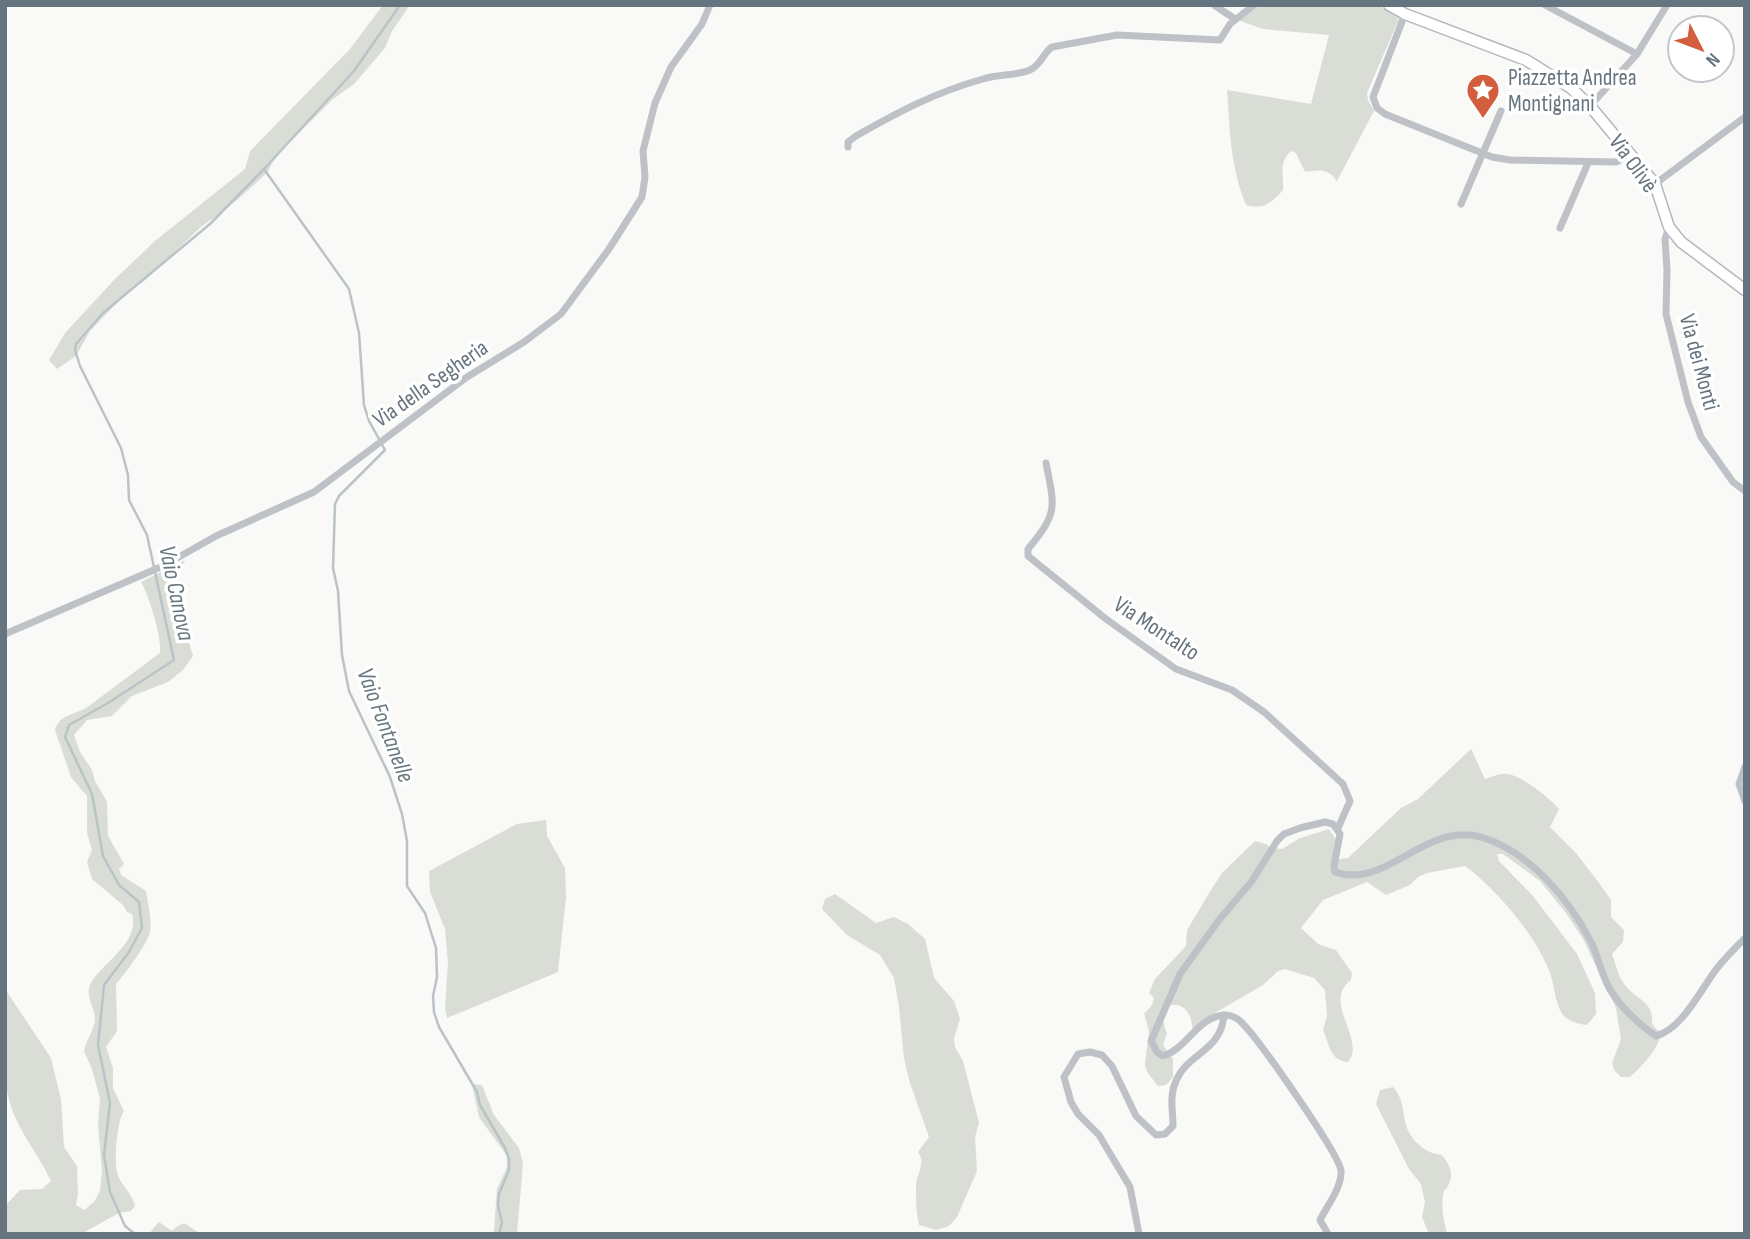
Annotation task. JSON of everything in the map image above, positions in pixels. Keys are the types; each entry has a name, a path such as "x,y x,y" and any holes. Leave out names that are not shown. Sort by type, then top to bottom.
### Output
{"street":[{"name":"Via della Segheria","path":"5,634 163,566 216,536 314,492 467,377 524,342 561,314 642,197 645,177 643,152 655,103 671,67 702,24 710,5"},
{"path":"1214,5 1235,19"},
{"path":"848,147 848,142 856,136 923,99 986,78 1029,71 1037,66 1052,47 1117,35 1220,40 1235,19 1254,5"},
{"name":"Via Olivè","path":"1389,5 1405,14 1526,60 1571,88 1590,106 1655,184 1669,227 1681,242 1745,290"},
{"path":"1545,5 1637,54"},
{"path":"1590,106 1637,54 1667,5"},
{"path":"1405,14 1373,97 1377,108 1385,114 1481,154 1510,160 1616,162 1630,155"},
{"path":"1461,204 1500,111"},
{"path":"1655,184 1745,117"},
{"path":"1560,228 1588,163"},
{"name":"Via dei Monti","path":"1669,227 1665,239 1666,314 1688,402 1701,437 1733,482 1745,491"},
{"name":"Via Montalto","path":"1046,463 1053,496 1052,516 1028,549 1028,556 1098,613 1176,669 1232,690 1292,735 1343,784 1350,801 1338,828 1340,834 1335,872 1346,876 1364,874 1384,868 1415,849 1459,835 1480,837 1516,855 1538,872 1577,918 1593,945 1611,991 1657,1036 1664,1034 1688,1012 1718,968 1745,938"},
{"path":"1745,767 1739,784 1745,800"},
{"path":"1328,1234 1320,1220 1341,1177 1341,1167 1282,1076 1243,1024 1233,1016 1213,1018 1172,1053 1163,1056 1157,1052 1151,1041 1180,974 1219,920 1252,881 1277,841 1284,834 1325,822 1338,828"},
{"path":"1139,1234 1130,1187 1099,1135 1078,1114 1071,1102 1064,1077 1078,1054 1090,1052 1102,1055 1112,1066 1136,1116 1156,1135 1165,1134 1173,1126 1171,1097 1176,1079 1216,1040 1223,1029 1224,1015"}],"shaded area":[{"path":"383,5 410,5 392,31 385,48 354,84 332,100 279,153 268,172 236,201 201,227 143,282 133,286 90,331 76,356 57,369 49,360 65,333 155,241 245,169 250,151 350,49"},
{"path":"1261,5 1378,5 1399,19 1367,93 1374,111 1337,181 1327,172 1305,172 1296,153 1291,151 1284,160 1283,190 1271,202 1257,207 1246,205 1237,176 1227,90 1311,104 1329,35 1263,29 1238,20"},
{"path":"185,560 175,583 170,607 188,639 193,656 183,670 168,682 132,696 112,716 87,720 74,735 80,752 107,802 108,836 124,864 119,869 121,875 146,891 150,911 149,936 116,984 117,1031 106,1047 113,1068 113,1088 124,1111 117,1140 117,1172 135,1206 131,1211 119,1213 81,1234 5,1234 5,1206 20,1190 42,1189 51,1181 18,1123 10,1103 4,1061 5,989 51,1058 61,1099 64,1147 77,1166 76,1205 84,1210 94,1202 100,1191 102,1170 98,1125 100,1098 84,1051 95,1020 89,988 126,943 133,924 132,914 92,879 87,862 92,850 87,833 87,796 71,777 55,730 64,718 86,708 160,653 154,617 141,582"},
{"path":"1471,749 1485,779 1502,774 1513,775 1555,804 1559,809 1550,827 1576,853 1611,900 1611,917 1624,930 1623,942 1612,954 1617,970 1629,990 1647,1005 1660,1038 1639,1069 1630,1077 1621,1077 1614,1070 1612,1063 1621,1039 1616,1008 1583,939 1566,913 1540,881 1503,854 1497,854 1499,861 1533,896 1577,954 1595,993 1596,1014 1587,1025 1571,1021 1564,1016 1556,1000 1550,973 1533,940 1501,899 1465,866 1427,873 1410,885 1386,895 1367,882 1323,900 1301,928 1318,944 1336,950 1352,973 1341,999 1352,1043 1348,1062 1334,1055 1323,1030 1327,1016 1325,990 1314,978 1285,969 1215,1013 1193,1036 1190,1016 1183,1007 1163,1007 1167,1033 1163,1045 1173,1059 1173,1077 1166,1085 1158,1086 1147,1072 1145,1064 1149,1031 1144,1014 1154,998 1149,993 1155,979 1186,946 1187,930 1222,873 1255,841 1271,848 1282,849 1300,838 1329,829 1338,842 1333,860 1348,858 1401,808 1418,799"},
{"path":"546,820 547,836 565,868 566,897 558,972 447,1018 445,1009 448,963 445,929 430,892 429,871 517,824"},
{"path":"835,894 876,923 894,917 908,924 925,939 934,978 954,1001 960,1019 954,1038 955,1047 963,1061 979,1123 975,1137 977,1171 957,1217 949,1226 937,1230 919,1225 918,1220 916,1185 921,1160 918,1152 929,1137 904,1058 894,978 880,955 847,935 822,909 825,899"},
{"path":"472,1084 482,1085 494,1115 519,1148 523,1164 517,1234 491,1234 494,1231 497,1189 507,1167 507,1156 479,1117"},
{"path":"1393,1087 1401,1100 1411,1136 1426,1150 1442,1155 1450,1169 1450,1182 1444,1190 1442,1200 1447,1234 1429,1234 1422,1217 1425,1202 1421,1184 1409,1169 1376,1104 1380,1090"},
{"path":"159,1222 172,1231 184,1224 202,1234 152,1234 151,1231"}],"waterway":[{"name":"Vaio Canova","path":"135,1234 125,1226 110,1192 104,1155 110,1103 98,1045 104,985 129,952 142,928 139,902 119,885 103,856 92,794 65,737 69,725 174,660 147,535 129,500 128,475 121,448 80,366 76,344 103,313 210,224 264,169 354,71 400,5"},
{"name":"Vaio Fontanelle","path":"264,169 349,289 359,333 364,405 369,421 385,450 339,496 335,504 333,568 338,591 342,655 349,691 390,777 402,814 407,841 407,886 425,913 436,948 434,1012 439,1027 477,1092 480,1105 509,1159 509,1170 499,1194 498,1205 502,1223 499,1234"}],"place":[{"name":"Piazzetta Andrea Montignani","path":"1483,120"}]}
